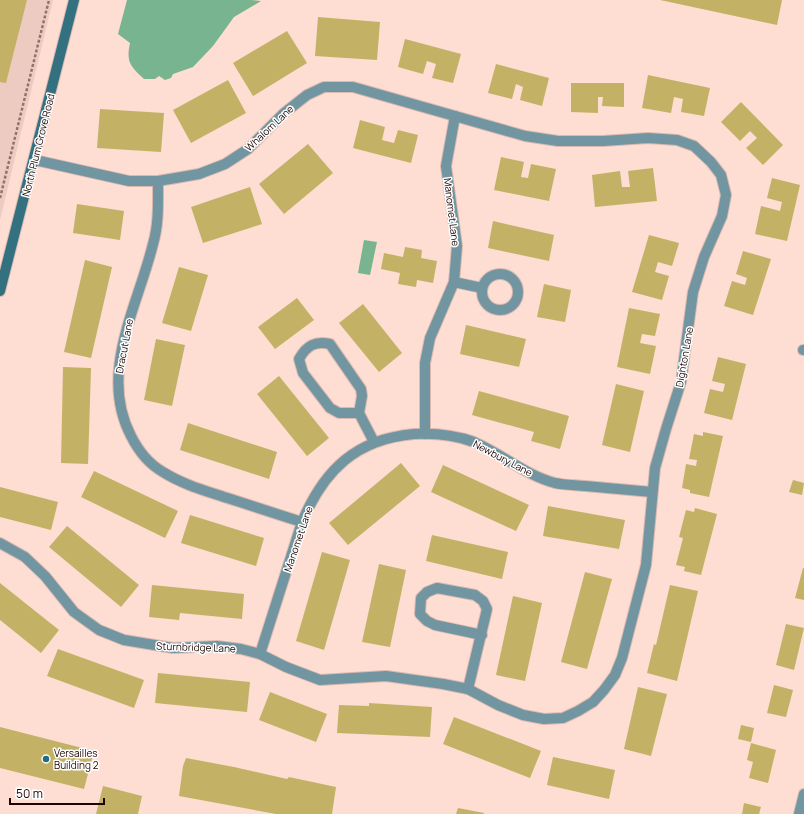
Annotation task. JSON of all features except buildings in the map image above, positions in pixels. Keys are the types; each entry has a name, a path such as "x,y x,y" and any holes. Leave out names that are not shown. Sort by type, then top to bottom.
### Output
{"street":[{"name":"North Plum Grove Road","path":"0,291 35,160 74,0"},
{"name":"Whalom Lane","path":"35,160 129,181 158,181 199,174 225,164 248,149 284,114 307,95 324,87 353,87 455,116"},
{"name":"Manomet Lane","path":"260,654 302,522 311,501 331,473 355,452 374,442 425,434 425,363 430,338 454,282 457,246 446,166 455,116"},
{"name":"Dighton Lane","path":"455,116 525,136 558,141 603,141 648,138 677,140 694,146 711,162 721,175 726,195 722,216 704,257 694,292 682,382 660,448 652,492 646,565 622,658 615,675 593,702 563,718 544,719 523,715 498,705 468,689"},
{"name":"Dracut Lane","path":"158,181 158,206 154,244 134,300 123,342 118,371 122,417 127,429 142,454 162,472 198,488 302,522"},
{"path":"454,282 482,288"},
{"path":"359,413 339,413 330,408 303,373 300,359 306,348 319,342 330,344 361,388 362,396 359,413 374,442"},
{"name":"Newbury Lane","path":"425,434 461,438 474,442 528,473 556,483 652,492"},
{"name":"Sturnbridge Lane","path":"0,543 25,557 45,576 74,612 99,630 124,640 173,648 217,646 241,648 260,654 286,667 320,680 386,676 468,689"},
{"path":"468,689 482,635 487,609 483,601 475,595 437,588 427,592 421,598 420,614 427,622 482,635"},
{"path":"799,814 804,794"}],"path":[{"path":"0,198 49,0"}],"shaded area":[{"path":"0,0 53,0 0,220"},
{"path":"127,0 261,1 234,17 213,46 193,67 173,74 171,78 165,80 159,76 155,79 144,79 135,71 130,63 130,43 118,34"},
{"path":"364,240 377,242 370,275 358,273"}],"place":[{"name":"Versailles Building 2","path":"46,759"}]}
